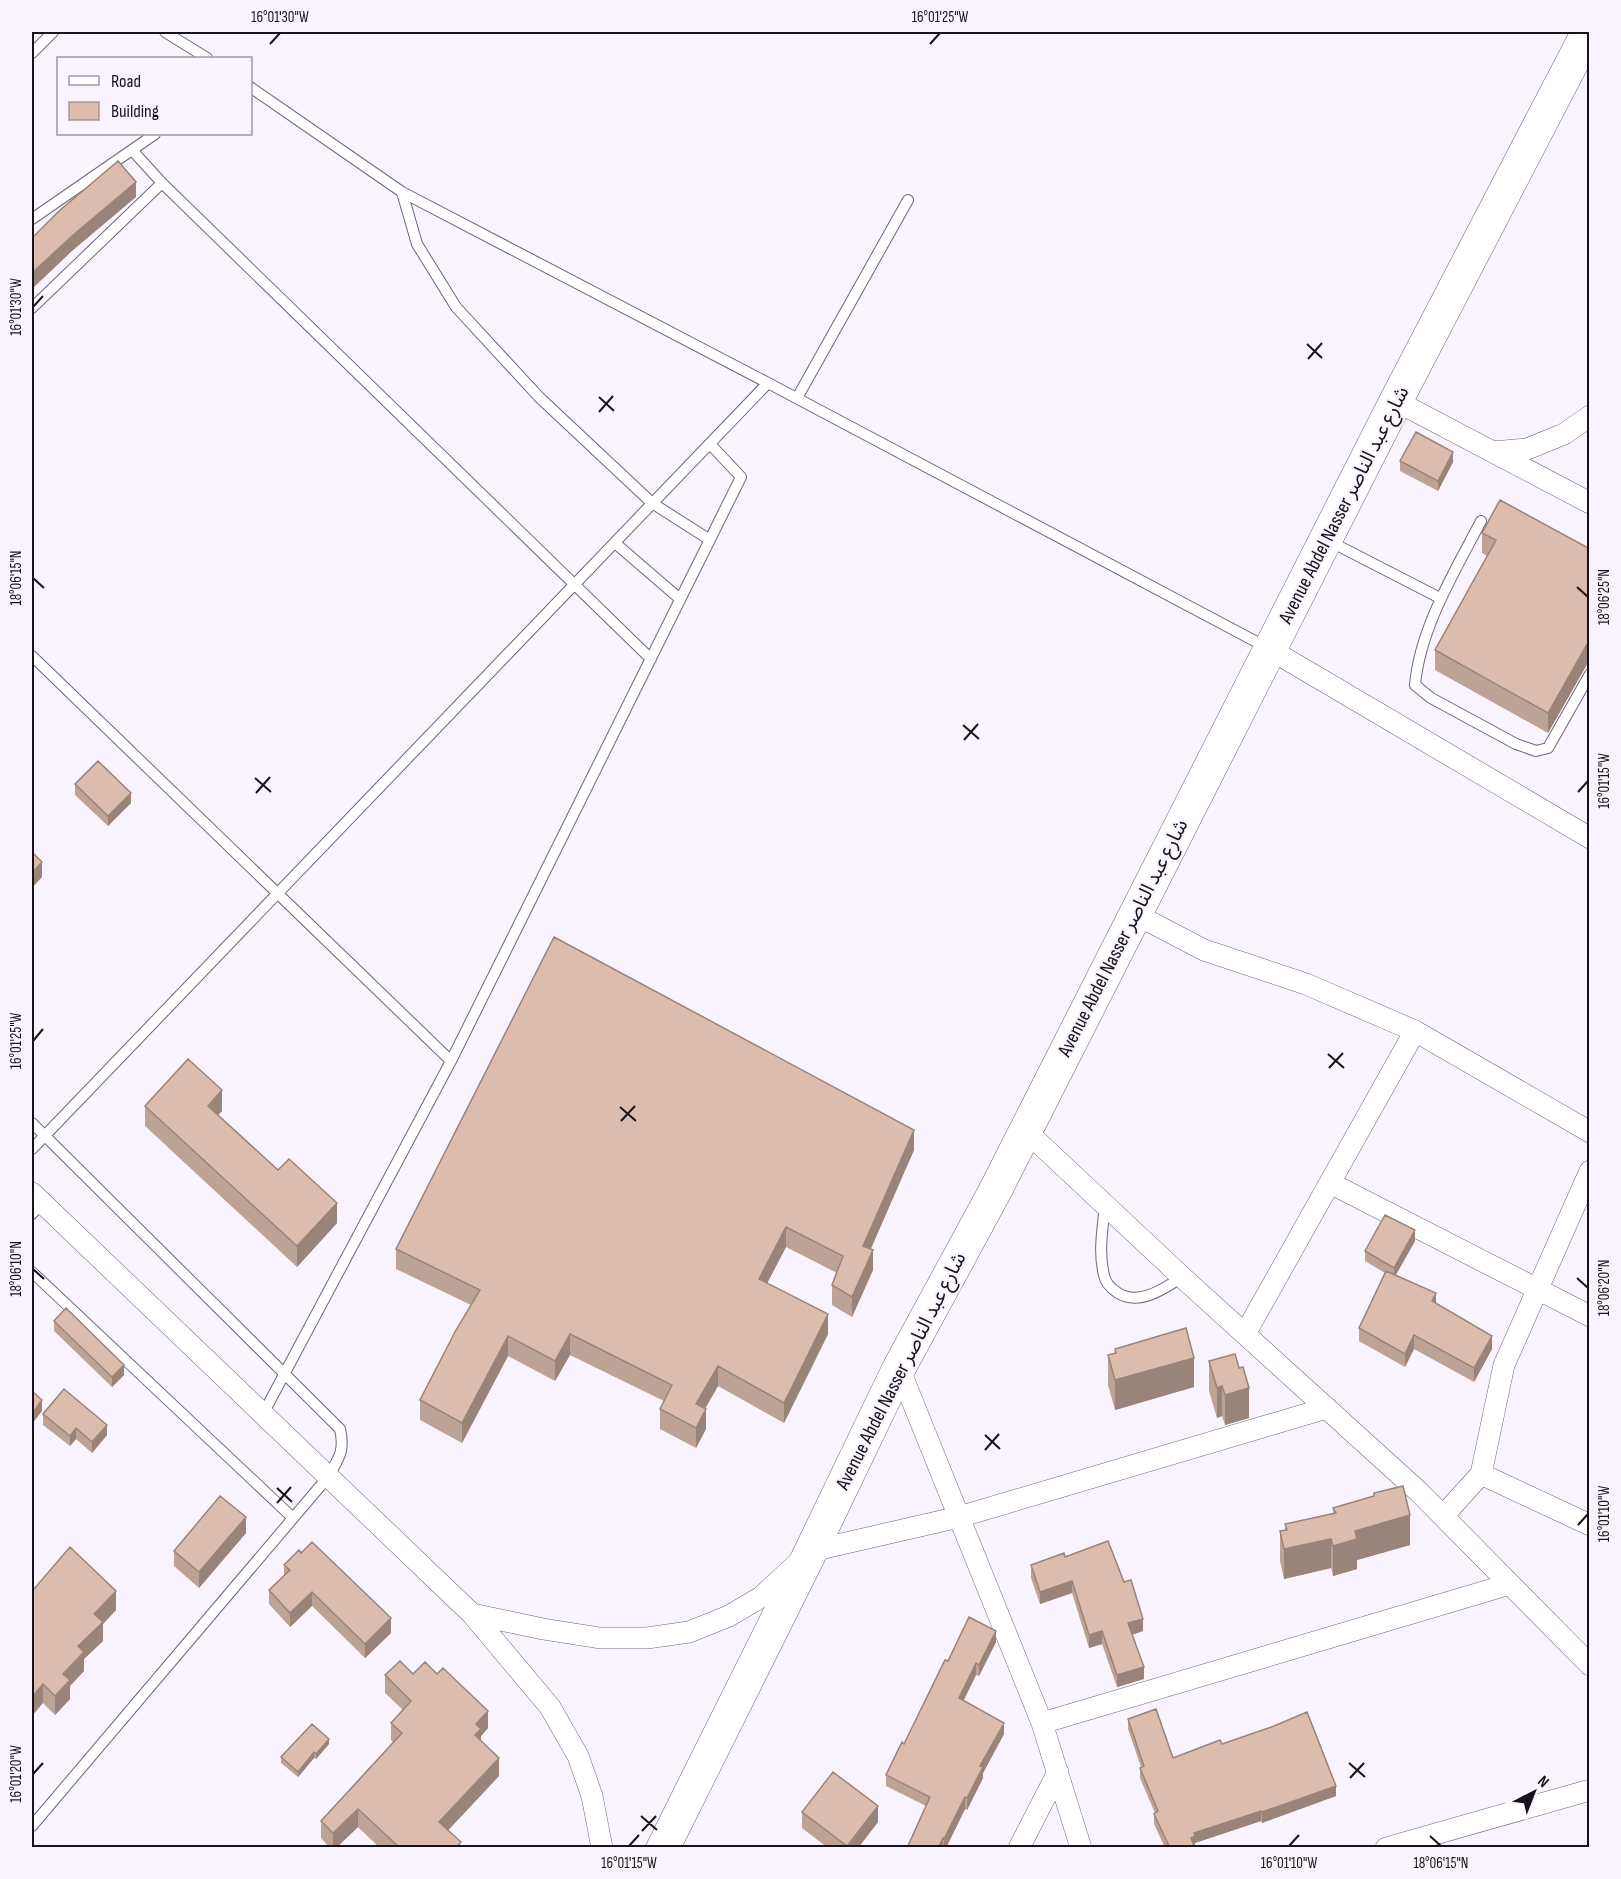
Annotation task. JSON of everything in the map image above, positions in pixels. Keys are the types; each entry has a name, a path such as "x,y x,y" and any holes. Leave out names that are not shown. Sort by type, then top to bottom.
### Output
{"main road":[{"name":"Avenue Abdel Nasser شارع عبد الناصر","path":"663,1848 899,1368 994,1193 1396,401 1588,32"}],"street":[{"path":"1396,401 1590,503"},
{"path":"1493,452 1527,449 1564,434 1590,416"},
{"path":"1271,650 1590,838"},
{"path":"1135,914 1204,950 1306,984 1415,1031 1590,1132"},
{"path":"1245,1334 1415,1031"},
{"path":"1025,1130 1443,1516 1590,1665"},
{"path":"1443,1516 1481,1474 1504,1365 1590,1171"},
{"path":"1330,1183 1590,1316"},
{"path":"35,1203 263,1414 472,1614 550,1707 578,1756 592,1796 602,1848"},
{"path":"899,1368 1042,1722 1081,1848"},
{"path":"472,1614 600,1638 647,1638 689,1632 729,1616 761,1597 811,1551 959,1517 1327,1408"},
{"path":"1481,1474 1590,1525"},
{"path":"1042,1722 1510,1584"},
{"path":"1019,1848 1058,1772"},
{"path":"1386,1848 1590,1790"}],"lane":[{"path":"32,53 53,32"},
{"path":"165,32 205,57"},
{"path":"252,88 402,192 1271,650"},
{"path":"32,219 154,135"},
{"path":"132,150 162,183 651,659"},
{"path":"32,308 162,183"},
{"path":"402,192 417,244 456,307 539,397 652,503 710,540"},
{"path":"796,398 908,200"},
{"path":"32,1149 768,383"},
{"path":"263,1414 451,1061 741,477 710,444"},
{"path":"1481,520 1440,598 1416,668 1414,685 1431,698 1516,744 1536,751 1548,748 1590,674"},
{"path":"1326,539 1440,598"},
{"path":"615,543 680,599"},
{"path":"32,656 451,1061"},
{"path":"32,1123 340,1429 343,1440 341,1455 328,1477 32,1826"},
{"path":"1105,1204 1101,1258 1104,1278 1113,1289 1125,1297 1148,1296 1182,1277"},
{"path":"32,1272 293,1518"}],"building":[{"path":"118,161 136,182 32,273 32,238 59,211"},
{"path":"1416,432 1453,452 1438,481 1400,461"},
{"path":"1500,500 1590,549 1590,639 1548,713 1435,650 1496,540 1482,533"},
{"path":"98,761 131,793 108,816 75,784"},
{"path":"32,852 42,862 32,873"},
{"path":"554,937 914,1130 863,1246 873,1250 852,1297 832,1285 843,1256 786,1227 759,1279 828,1314 784,1403 718,1366 696,1404 706,1409 696,1428 660,1409 672,1385 570,1334 555,1361 508,1336 462,1423 420,1400 456,1330 480,1290 396,1249"},
{"path":"188,1059 222,1090 208,1106 278,1170 289,1159 337,1203 297,1246 145,1106"},
{"path":"1385,1215 1415,1230 1394,1268 1365,1251"},
{"path":"1386,1271 1436,1293 1432,1301 1492,1336 1474,1368 1414,1335 1405,1354 1359,1328"},
{"path":"66,1308 124,1365 112,1377 54,1321"},
{"path":"1186,1328 1194,1358 1115,1380 1108,1355 1116,1353 1115,1349"},
{"path":"1235,1354 1239,1368 1243,1367 1249,1388 1225,1395 1222,1386 1217,1388 1209,1361"},
{"path":"64,1389 107,1425 92,1442 76,1428 70,1436 43,1414"},
{"path":"32,1391 42,1400 32,1414"},
{"path":"1403,1486 1410,1515 1355,1531 1357,1539 1333,1546 1331,1539 1284,1549 1280,1531 1287,1530 1285,1524 1336,1513 1333,1508 1374,1496 1374,1493"},
{"path":"220,1496 246,1517 199,1572 174,1551"},
{"path":"1108,1541 1124,1582 1131,1580 1143,1619 1128,1623 1144,1667 1117,1675 1102,1631 1089,1635 1072,1581 1040,1592 1031,1565 1064,1553 1065,1557"},
{"path":"312,1542 391,1618 365,1644 312,1592 290,1613 269,1590 290,1570 284,1565 299,1550 301,1553"},
{"path":"70,1547 116,1591 94,1614 103,1622 78,1646 84,1652 63,1674 70,1680 55,1696 43,1684 32,1697 32,1587 34,1589"},
{"path":"969,1617 996,1631 979,1665 976,1663 959,1698 1004,1723 980,1766 983,1767 967,1798 965,1797 938,1848 907,1848 930,1797 886,1775 902,1742 904,1744 945,1660 948,1661"},
{"path":"400,1661 413,1674 425,1662 437,1674 443,1668 488,1711 476,1724 481,1729 475,1735 499,1758 439,1822 461,1842 456,1848 400,1848 358,1809 333,1833 321,1821 402,1733 391,1723 411,1701 385,1675"},
{"path":"1156,1709 1173,1758 1220,1740 1222,1744 1307,1712 1336,1786 1194,1833 1195,1836 1191,1838 1195,1848 1170,1848 1154,1814 1158,1811 1140,1768 1144,1766 1128,1719"},
{"path":"312,1724 329,1739 316,1754 314,1752 298,1772 281,1757"},
{"path":"833,1772 878,1806 847,1846 802,1812"}]}
